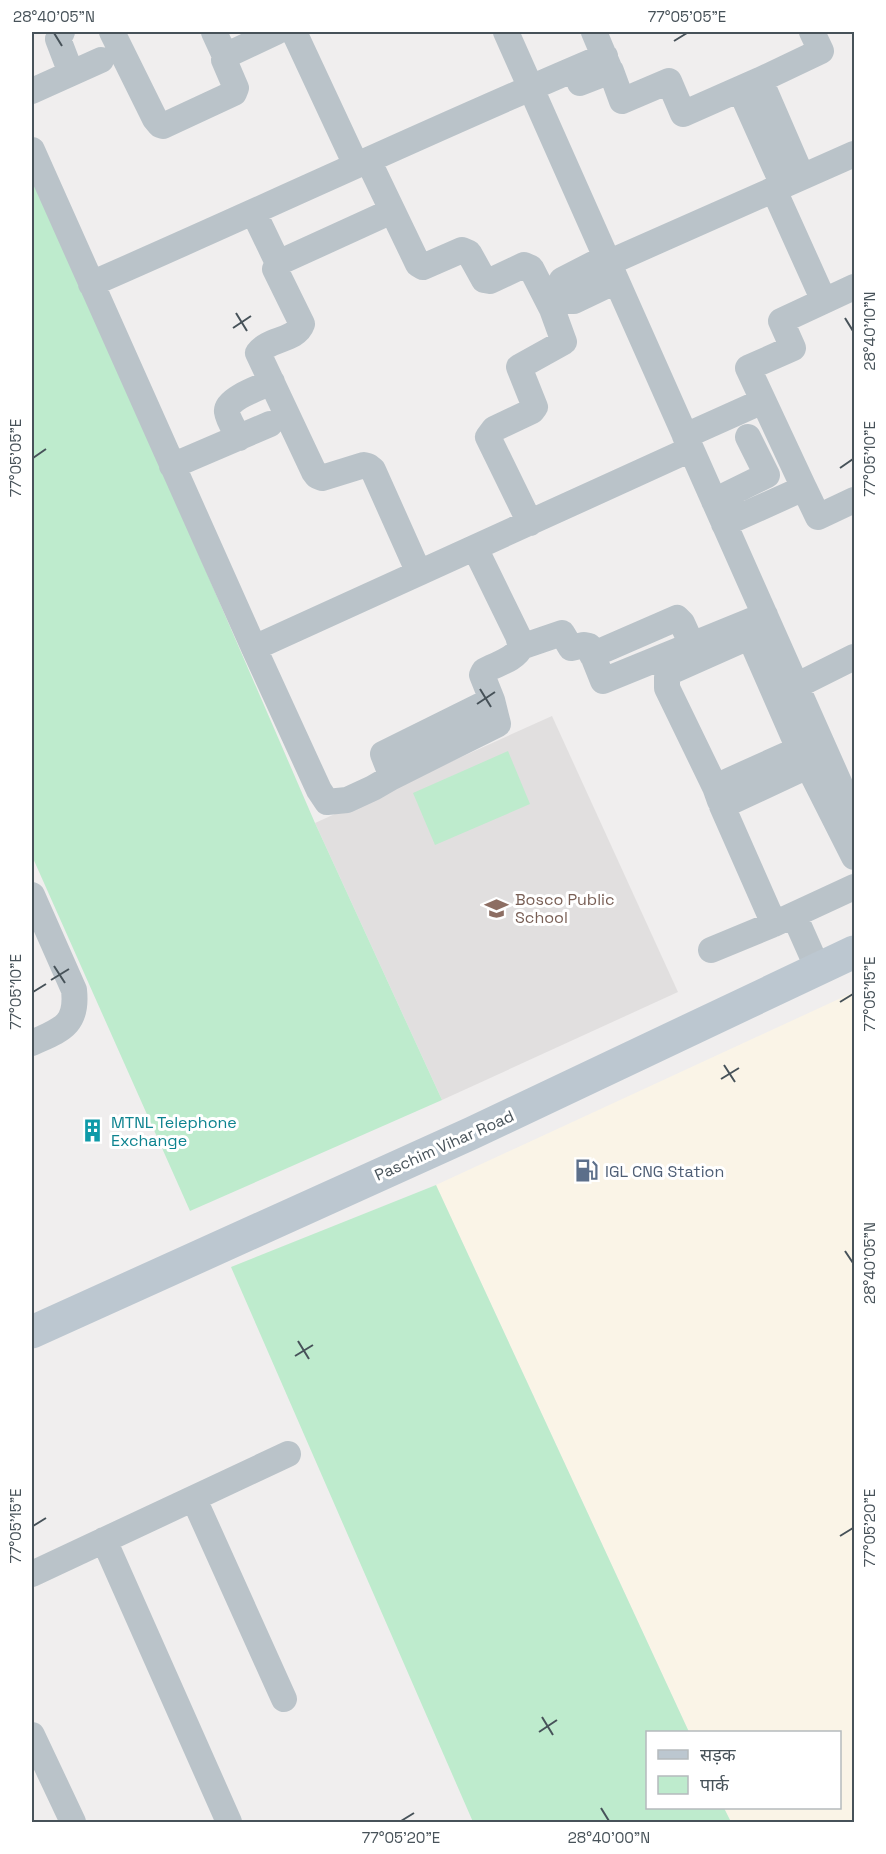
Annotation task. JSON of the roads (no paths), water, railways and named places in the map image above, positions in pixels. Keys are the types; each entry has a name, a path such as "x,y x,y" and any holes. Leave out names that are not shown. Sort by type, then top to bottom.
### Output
{"street":[{"path":"62,32 58,39 71,73"},
{"path":"112,32 155,119 163,126 234,93 236,88 224,60 225,56 213,32"},
{"path":"225,56 276,32"},
{"path":"294,32 362,162 393,211 418,264 423,267 462,250 469,254 486,281 524,265 531,268 554,297 564,342 520,364 519,370 536,407 494,429 488,437 530,523"},
{"path":"506,32 796,686 810,755 855,816"},
{"path":"594,32 622,100 669,81 683,114 821,51 812,32"},
{"path":"32,91 101,60"},
{"path":"91,284 254,213 362,162 608,63"},
{"path":"750,85 786,184 824,301"},
{"path":"32,150 254,648 319,790 327,802 347,800 392,777 383,754 492,700 482,675 484,670 512,657 521,647 519,636 475,548"},
{"path":"554,297 562,280 610,267 855,154"},
{"path":"278,263 393,211"},
{"path":"254,213 278,263 276,269 302,324 297,332 266,345 258,353 317,476 322,478 364,465 373,470 419,573"},
{"path":"855,287 781,321 793,348 748,368 818,517 855,500"},
{"path":"239,438 226,411 228,405 234,399 272,382"},
{"path":"254,648 530,523 688,443 764,401"},
{"path":"172,466 270,424"},
{"path":"719,512 767,475 748,437"},
{"path":"719,512 804,488"},
{"path":"521,647 562,633 571,648 589,646 603,681 765,615"},
{"path":"818,969 784,919 718,796 667,688 667,677 672,671 744,639 748,639 753,644 810,755 855,857"},
{"path":"796,686 855,657"},
{"path":"718,796 810,755"},
{"path":"711,950 855,887"},
{"path":"32,895 74,990 76,1007 70,1021 63,1027 32,1043"},
{"name":"Paschim Vihar Road","path":"32,1332 472,1133 855,952"},
{"path":"32,1574 288,1454"},
{"path":"194,1498 284,1699"},
{"path":"104,1540 229,1822"},
{"path":"34,1748 73,1822"}],"place":[{"name":"Bosco Public School","path":"497,908"},
{"name":"MTNL Telephone Exchange","path":"93,1131"},
{"name":"IGL CNG Station","path":"587,1171"}]}
